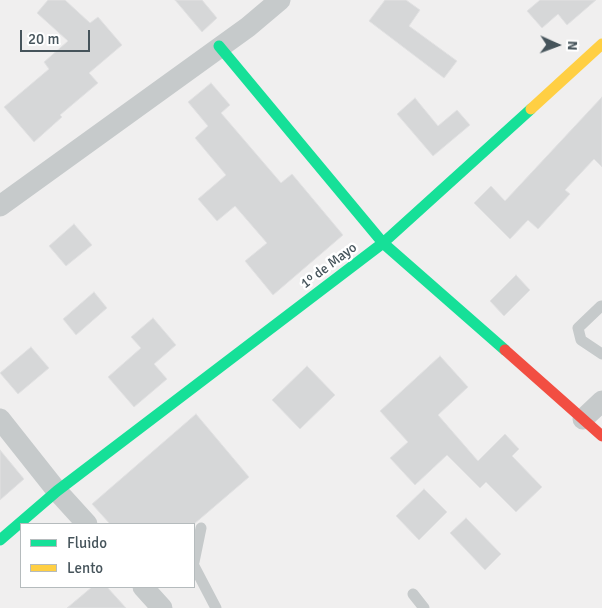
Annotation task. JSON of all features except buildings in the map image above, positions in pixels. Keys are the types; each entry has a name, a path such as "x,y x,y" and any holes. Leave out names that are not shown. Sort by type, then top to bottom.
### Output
{"street":[{"path":"0,206 219,46 248,27 280,0"},
{"name":"1º de Mayo","path":"0,540 56,491 384,243 602,44"},
{"path":"219,46 384,243 602,436"},
{"path":"583,419 602,401"},
{"path":"0,419 56,491 86,523"},
{"path":"144,588 162,608"}],"lane":[{"path":"601,306 578,328 581,340 602,354"},
{"path":"195,557 201,528"},
{"path":"195,568 202,585 216,608"},
{"path":"414,594 424,608"}],"traffic: fast":[{"path":"219,46 383,243 505,350"},
{"path":"0,540 57,491 383,243 531,109"}],"traffic: slow":[{"path":"531,109 602,44"}],"traffic: jam":[{"path":"505,350 602,436"}]}
